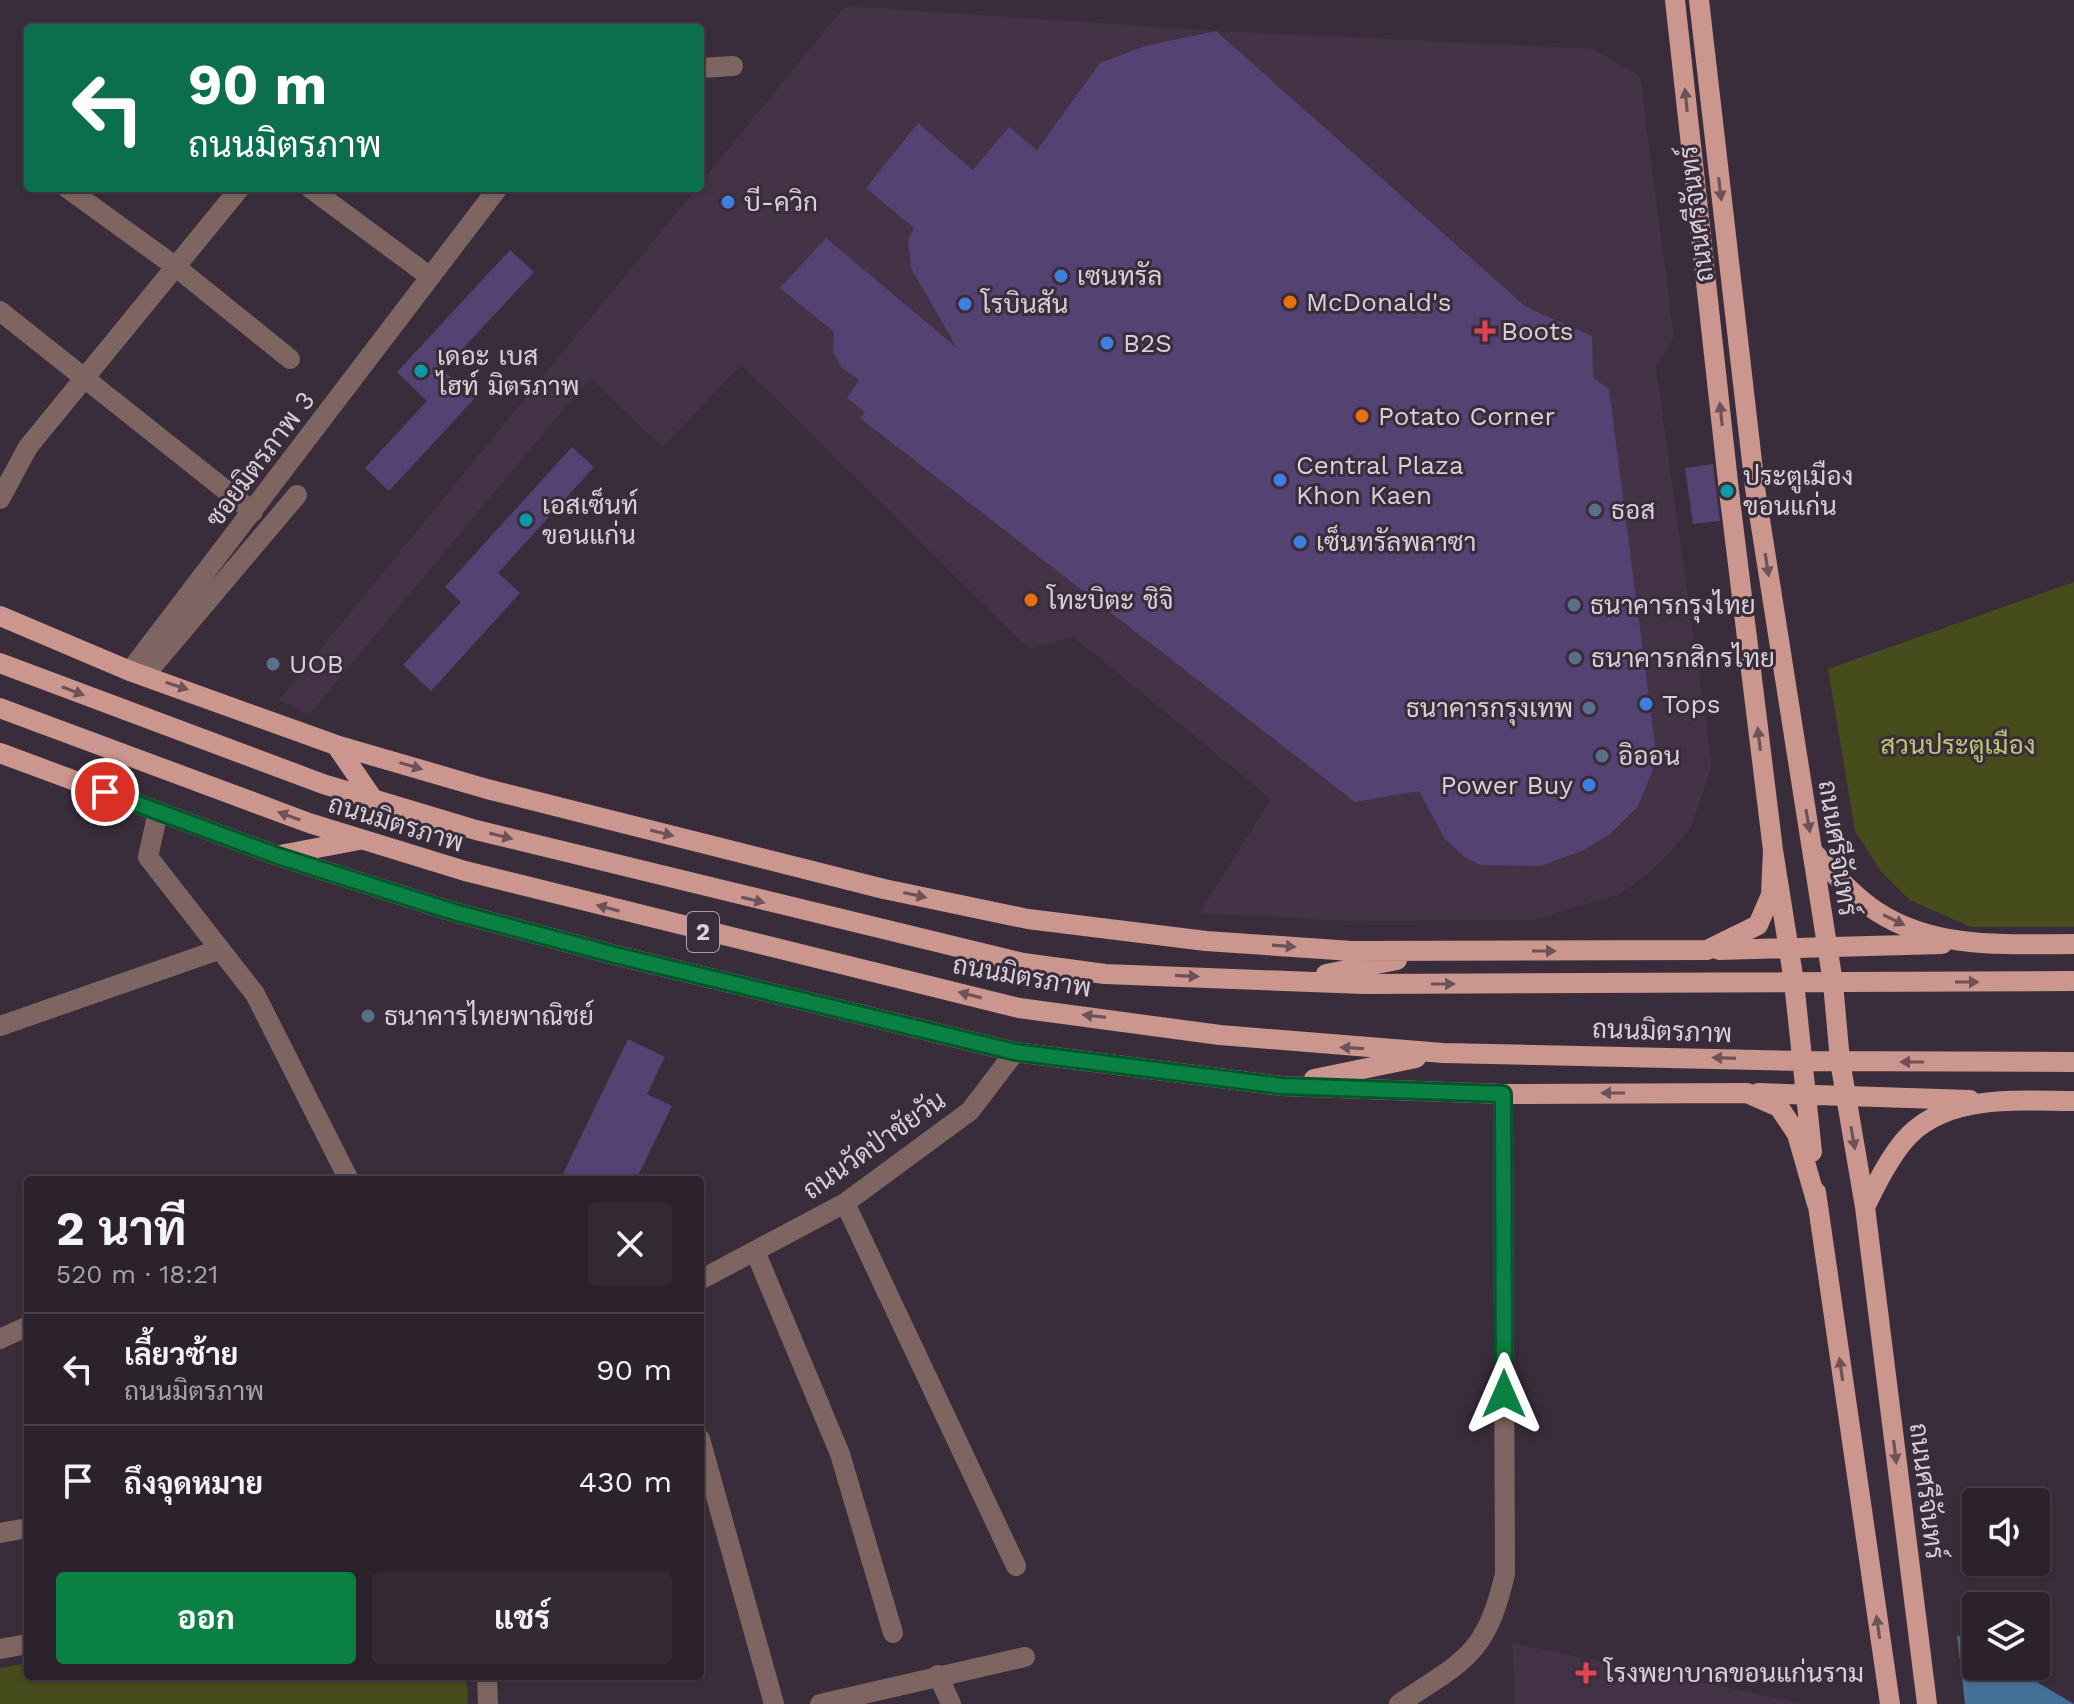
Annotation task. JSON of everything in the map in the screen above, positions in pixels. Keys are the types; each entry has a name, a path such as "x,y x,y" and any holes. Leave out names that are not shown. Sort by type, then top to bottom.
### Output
{"main road":[{"name":"ถนนศรีจันทร์","path":"1675,0 1773,850 1794,982 1817,1204 1890,1704"},
{"name":"ถนนศรีจันทร์","path":"1699,0 1755,488 1828,947 1840,1061 1865,1207 1927,1704"},
{"path":"0,616 138,673 336,745 487,789 884,889 1060,924 1206,941 1352,951 1707,950 1961,943 2074,944"},
{"name":"ถนนมิตรภาพ","path":"0,663 309,779 476,830 732,895 1023,963 1105,974 1364,984 2074,981"},
{"name":"ถนนมิตรภาพ","path":"0,708 363,840 637,916 1019,1008 1220,1035 1443,1053 1802,1061 2074,1062"},
{"path":"336,745 373,799"},
{"name":"2","path":"0,753 278,856 454,912 611,954 1015,1052"},
{"path":"278,856 363,840"},
{"path":"1707,950 1758,925 1771,895 1773,850"},
{"path":"1813,852 1876,911 1915,929 1961,943"},
{"path":"1291,980 1445,951"},
{"path":"1015,1052 1282,1086 1503,1094 1747,1093 2074,1101"},
{"path":"1282,1086 1443,1053"},
{"path":"1747,1093 1779,1107 1797,1134 1817,1204"},
{"path":"1865,1207 1905,1139 1940,1114 1990,1101"}],"street":[{"path":"704,68 733,66"},
{"path":"73,192 176,267 290,359"},
{"path":"0,499 28,447 237,192"},
{"path":"315,192 429,276"},
{"name":"ซอยมิตรภาพ 3","path":"138,673 253,512 495,192"},
{"path":"0,311 253,512"},
{"path":"138,673 297,495"},
{"path":"158,812 148,857 255,994 344,1176"},
{"path":"0,1026 218,950"},
{"name":"ถนนวัดป่าชัยวัน","path":"704,1278 845,1203 970,1111 1015,1052"},
{"path":"1399,1704 1471,1656 1495,1616 1505,1574 1503,1094"},
{"path":"845,1203 1016,1566"},
{"path":"755,1251 840,1454 893,1633"},
{"path":"0,1339 24,1328"},
{"path":"704,1453 774,1704"},
{"path":"0,1533 24,1529"},
{"path":"0,1649 24,1645"},
{"path":"820,1704 1025,1657"},
{"path":"938,1675 951,1704"},
{"path":"487,1680 488,1704"}],"shaded area":[{"name":"เซ็นทรัลพลาซา","path":"845,6 1216,31 1592,49 1640,76 1674,337 1656,368 1712,766 1690,830 1649,873 1620,894 1534,920 1351,921 1199,913 1271,799 1074,637 1029,649 741,365 663,447 590,378 309,715 279,700 693,192 704,192 704,179"},
{"name":"โรงพยาบาลขอนแก่นราม","path":"1512,1643 1805,1704 1515,1704"}],"green space":[{"name":"สวนประตูเมือง","path":"2074,582 2074,927 1971,927 1910,900 1880,870 1855,831 1828,669"},
{"path":"24,1664 24,1680 466,1680 468,1704 0,1704 0,1668"}],"water":[{"path":"1957,1635 1962,1638 1962,1678"},
{"path":"1962,1680 2034,1680 2074,1704 1965,1704"}],"building":[{"name":"Central Plaza Khon Kaen","path":"1216,31 1526,307 1592,336 1593,378 1609,389 1657,760 1638,806 1610,834 1584,850 1541,866 1481,865 1466,858 1445,839 1419,791 1355,802 860,418 865,412 847,398 859,380 841,367 833,352 834,332 780,288 826,238 957,348 911,268 908,240 914,228 866,188 918,123 973,170 1009,127 1037,150 1100,63 1145,46"},
{"name":"เดอะ เบส ไฮท์ มิตรภาพ","path":"510,250 534,272 443,370 474,399 389,491 365,468 427,401 397,372"},
{"name":"เอสเซ็นท์ ขอนแก่น","path":"572,447 594,467 498,573 520,593 431,691 403,665 461,602 445,587"},
{"path":"1713,464 1720,521 1693,524 1685,468"},
{"path":"628,1039 665,1057 647,1094 672,1106 638,1176 562,1176"}],"place":[{"name":"บี-ควิก","path":"728,202"},
{"name":"เซนทรัล","path":"1061,276"},
{"name":"McDonald's","path":"1290,302"},
{"name":"โรบินสัน","path":"965,304"},
{"name":"Boots","path":"1485,331"},
{"name":"B2S","path":"1107,343"},
{"name":"เดอะ เบส ไฮท์ มิตรภาพ","path":"421,371"},
{"name":"Potato Corner","path":"1362,416"},
{"name":"Central Plaza Khon Kaen","path":"1280,480"},
{"name":"ประตูเมือง ขอนแก่น","path":"1727,491"},
{"name":"ธอส","path":"1595,510"},
{"name":"เอสเซ็นท์ ขอนแก่น","path":"526,520"},
{"name":"เซ็นทรัลพลาซา","path":"1300,542"},
{"name":"โทะบิตะ ชิจิ","path":"1031,600"},
{"name":"ธนาคารกรุงไทย","path":"1574,605"},
{"name":"ธนาคารกสิกรไทย","path":"1575,658"},
{"name":"UOB","path":"273,664"},
{"name":"Tops","path":"1646,704"},
{"name":"ธนาคารกรุงเทพ","path":"1589,708"},
{"name":"อิออน","path":"1602,756"},
{"name":"Power Buy","path":"1589,785"},
{"name":"ธนาคารไทยพาณิชย์","path":"368,1016"},
{"name":"โรงพยาบาลขอนแก่นราม","path":"1586,1673"}],"route":[{"path":"105,792 278,856 454,912 611,954 1015,1052 1282,1086 1503,1094 1504,1394"}]}
